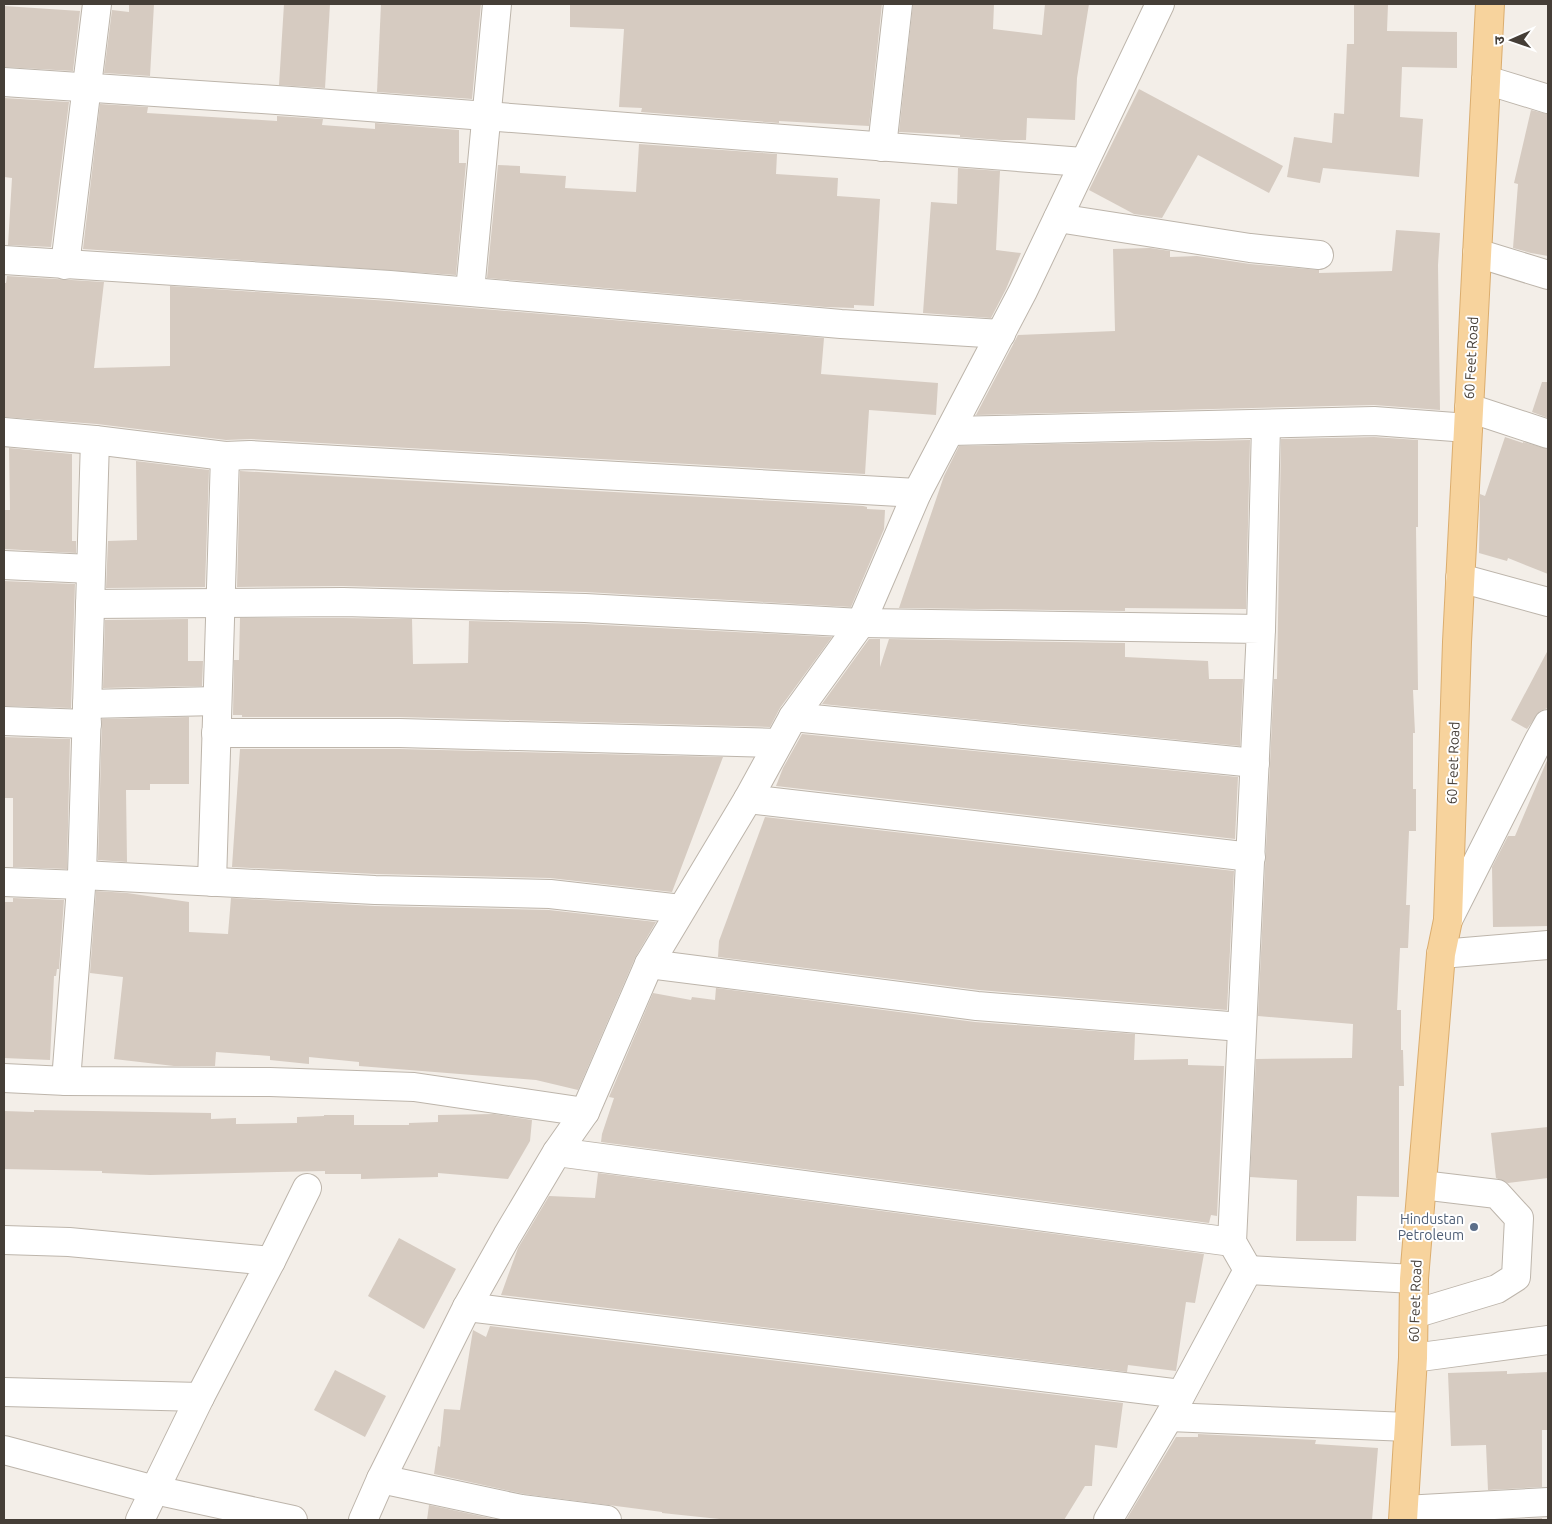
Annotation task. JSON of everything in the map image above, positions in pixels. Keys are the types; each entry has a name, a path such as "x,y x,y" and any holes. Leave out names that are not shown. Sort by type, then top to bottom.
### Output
{"main road":[{"name":"60 Feet Road","path":"1403,1515 1413,1358 1414,1279 1441,954 1448,920 1460,578 1490,4"}],"street":[{"path":"65,265 97,4"},
{"path":"470,292 497,4"},
{"path":"882,147 898,4"},
{"path":"363,1520 381,1479 467,1307 558,1152 586,1112 649,964 748,799 793,717 861,623 917,493 1001,334 1160,4"},
{"path":"1486,80 1548,99"},
{"path":"4,82 86,89 291,101 1084,162"},
{"path":"1058,218 1231,245 1319,255"},
{"path":"1477,253 1548,275"},
{"path":"4,260 470,292 841,324 1001,334"},
{"path":"950,431 1266,425 1468,418 1548,434"},
{"path":"1248,1270 1232,1242 1261,629 1266,425"},
{"path":"4,432 95,440 225,456 289,457 917,493"},
{"path":"66,1081 82,880 95,440"},
{"path":"212,882 225,456"},
{"path":"4,565 92,569"},
{"path":"1460,578 1548,602"},
{"path":"90,604 343,602 585,608 861,623 1261,629"},
{"path":"4,721 217,701"},
{"path":"793,717 1255,763"},
{"path":"216,733 400,733 778,743"},
{"path":"1448,920 1545,735"},
{"path":"748,799 1251,857"},
{"path":"4,882 82,880 212,882 375,890 550,894 681,909"},
{"path":"1441,954 1548,945"},
{"path":"649,964 978,1006 1241,1027"},
{"path":"4,1078 66,1081 270,1082 414,1087 586,1112"},
{"path":"558,1152 1232,1242"},
{"path":"1414,1314 1497,1289 1516,1277 1519,1218 1497,1194 1422,1185"},
{"path":"140,1520 200,1397 307,1188"},
{"path":"4,1240 69,1242 271,1261"},
{"path":"1248,1270 1414,1279"},
{"path":"1108,1520 1175,1406 1248,1270"},
{"path":"467,1307 1175,1406 1408,1427"},
{"path":"1413,1358 1548,1340"},
{"path":"4,1392 200,1397"},
{"path":"4,1450 155,1490 293,1520"},
{"path":"381,1479 521,1509 607,1520"},
{"path":"1403,1515 1548,1502"}],"building":[{"path":"129,4 154,4 150,76 104,73 112,10 129,12"},
{"path":"284,4 330,4 325,88 279,85"},
{"path":"381,4 481,4 472,99 377,92"},
{"path":"570,4 882,4 869,126 779,121 779,123 641,112 642,108 619,107 624,29 570,27"},
{"path":"913,4 994,4 993,29 1042,35 1045,4 1089,4 1077,78 1075,120 1027,118 1026,140 1001,140 960,137 960,135 899,132"},
{"path":"1354,4 1388,4 1387,31 1457,32 1457,68 1402,67 1400,117 1423,119 1419,177 1323,168 1320,183 1287,177 1294,137 1332,143 1334,113 1344,114 1347,44 1354,44"},
{"path":"4,6 80,11 73,71 4,67"},
{"path":"1139,89 1283,166 1269,193 1198,155 1162,218 1134,214 1089,190"},
{"path":"4,98 69,102 51,247 8,245 12,178 4,177"},
{"path":"100,104 148,107 147,113 277,121 277,116 323,119 322,125 375,129 375,123 459,130 459,163 466,163 456,275 83,249"},
{"path":"1531,110 1548,114 1548,256 1513,248 1518,184 1514,183"},
{"path":"639,144 777,154 776,174 838,178 837,196 880,199 874,306 854,305 854,308 825,307 487,278 498,165 520,166 520,173 566,176 565,188 636,192"},
{"path":"958,168 1000,171 996,250 1021,253 991,318 923,313 931,202 957,204"},
{"path":"1396,230 1440,233 1438,265 1440,410 1374,405 976,415 1018,335 1115,331 1113,249 1150,248 1170,251 1170,257 1197,256 1250,264 1319,270 1319,273 1392,271"},
{"path":"7,276 104,282 94,368 170,366 170,286 389,301 824,338 821,374 938,383 936,415 869,410 865,474 251,439 226,440 97,424 4,417 4,283 6,283"},
{"path":"1542,382 1548,382 1548,418 1532,412"},
{"path":"1374,437 1418,440 1418,527 1416,527 1418,690 1413,690 1415,733 1413,733 1413,789 1416,789 1416,831 1409,831 1406,905 1410,905 1408,948 1400,948 1397,1010 1401,1010 1401,1050 1403,1050 1404,1086 1399,1086 1399,1197 1357,1196 1356,1241 1296,1241 1297,1180 1250,1177 1256,1059 1352,1058 1353,1024 1258,1016 1274,679 1277,679 1281,439"},
{"path":"1505,437 1548,449 1548,574 1508,558 1507,561 1479,553 1480,494 1485,496"},
{"path":"1250,440 1246,609 1125,608 1125,611 899,608 944,476 959,446"},
{"path":"9,448 72,454 72,541 76,541 76,553 4,549 4,510 10,510"},
{"path":"136,461 209,470 205,587 106,588 108,541 137,540"},
{"path":"240,471 863,506 867,507 867,509 885,510 884,529 851,607 585,592 343,586 237,587"},
{"path":"4,581 75,584 71,708 4,706"},
{"path":"240,618 412,619 413,664 468,663 469,621 584,624 832,637 780,708 770,727 400,717 242,717 242,715 233,715 234,660 239,660"},
{"path":"188,619 188,661 203,661 202,686 103,688 105,620"},
{"path":"869,639 880,639 880,667 889,639 1125,643 1125,657 1208,661 1209,679 1243,679 1240,746 822,704"},
{"path":"1548,650 1548,708 1540,711 1527,729 1511,720"},
{"path":"189,717 189,784 150,784 150,790 126,790 127,862 98,860 102,719"},
{"path":"802,734 1238,777 1235,839 776,786 783,768"},
{"path":"4,737 70,739 67,869 13,867 13,798 4,798"},
{"path":"240,749 400,749 723,757 672,892 550,878 376,874 232,867"},
{"path":"1548,758 1548,926 1493,927 1492,867 1508,836 1515,836"},
{"path":"765,817 1234,871 1227,1010 979,990 718,957 719,941"},
{"path":"96,891 127,893 189,902 189,932 228,934 231,898 375,906 549,910 656,922 635,958 578,1090 536,1080 359,1066 359,1062 309,1057 309,1064 270,1060 270,1056 216,1052 215,1066 174,1066 114,1059 123,977 90,973"},
{"path":"13,898 64,900 59,969 57,969 56,976 54,976 50,1060 4,1058 4,902 13,902"},
{"path":"716,988 975,1022 1135,1034 1134,1060 1188,1059 1188,1065 1224,1066 1217,1216 1211,1215 1209,1223 601,1142 614,1098 609,1097 653,993 691,1000 692,997 715,1000"},
{"path":"34,1110 211,1113 211,1119 236,1118 236,1124 297,1123 297,1117 324,1115 354,1115 354,1125 409,1125 409,1123 438,1122 438,1115 494,1114 532,1120 530,1141 508,1179 438,1173 438,1177 361,1179 361,1174 325,1174 325,1171 150,1175 102,1173 102,1171 4,1169 4,1111 34,1112"},
{"path":"1548,1127 1548,1178 1508,1183 1496,1178 1491,1133"},
{"path":"598,1173 1204,1254 1195,1303 1186,1302 1176,1371 1128,1365 1127,1372 501,1295 518,1248 549,1196 595,1198"},
{"path":"399,1238 456,1269 424,1329 368,1296"},
{"path":"490,1326 1123,1403 1117,1448 1095,1445 1092,1486 1085,1486 1064,1520 729,1520 524,1494 434,1474 438,1446 440,1447 444,1409 460,1410 473,1330 486,1337"},
{"path":"335,1370 386,1396 365,1437 314,1410"},
{"path":"1507,1371 1507,1374 1548,1372 1548,1430 1542,1430 1542,1487 1488,1490 1486,1445 1451,1446 1448,1373"},
{"path":"1198,1434 1316,1440 1315,1444 1378,1448 1372,1520 1126,1520 1176,1437 1198,1437"},
{"path":"429,1505 499,1520 427,1520"},
{"path":"1542,1518 1542,1520 1501,1520"}],"place":[{"name":"Hindustan Petroleum","path":"1474,1227"}]}
